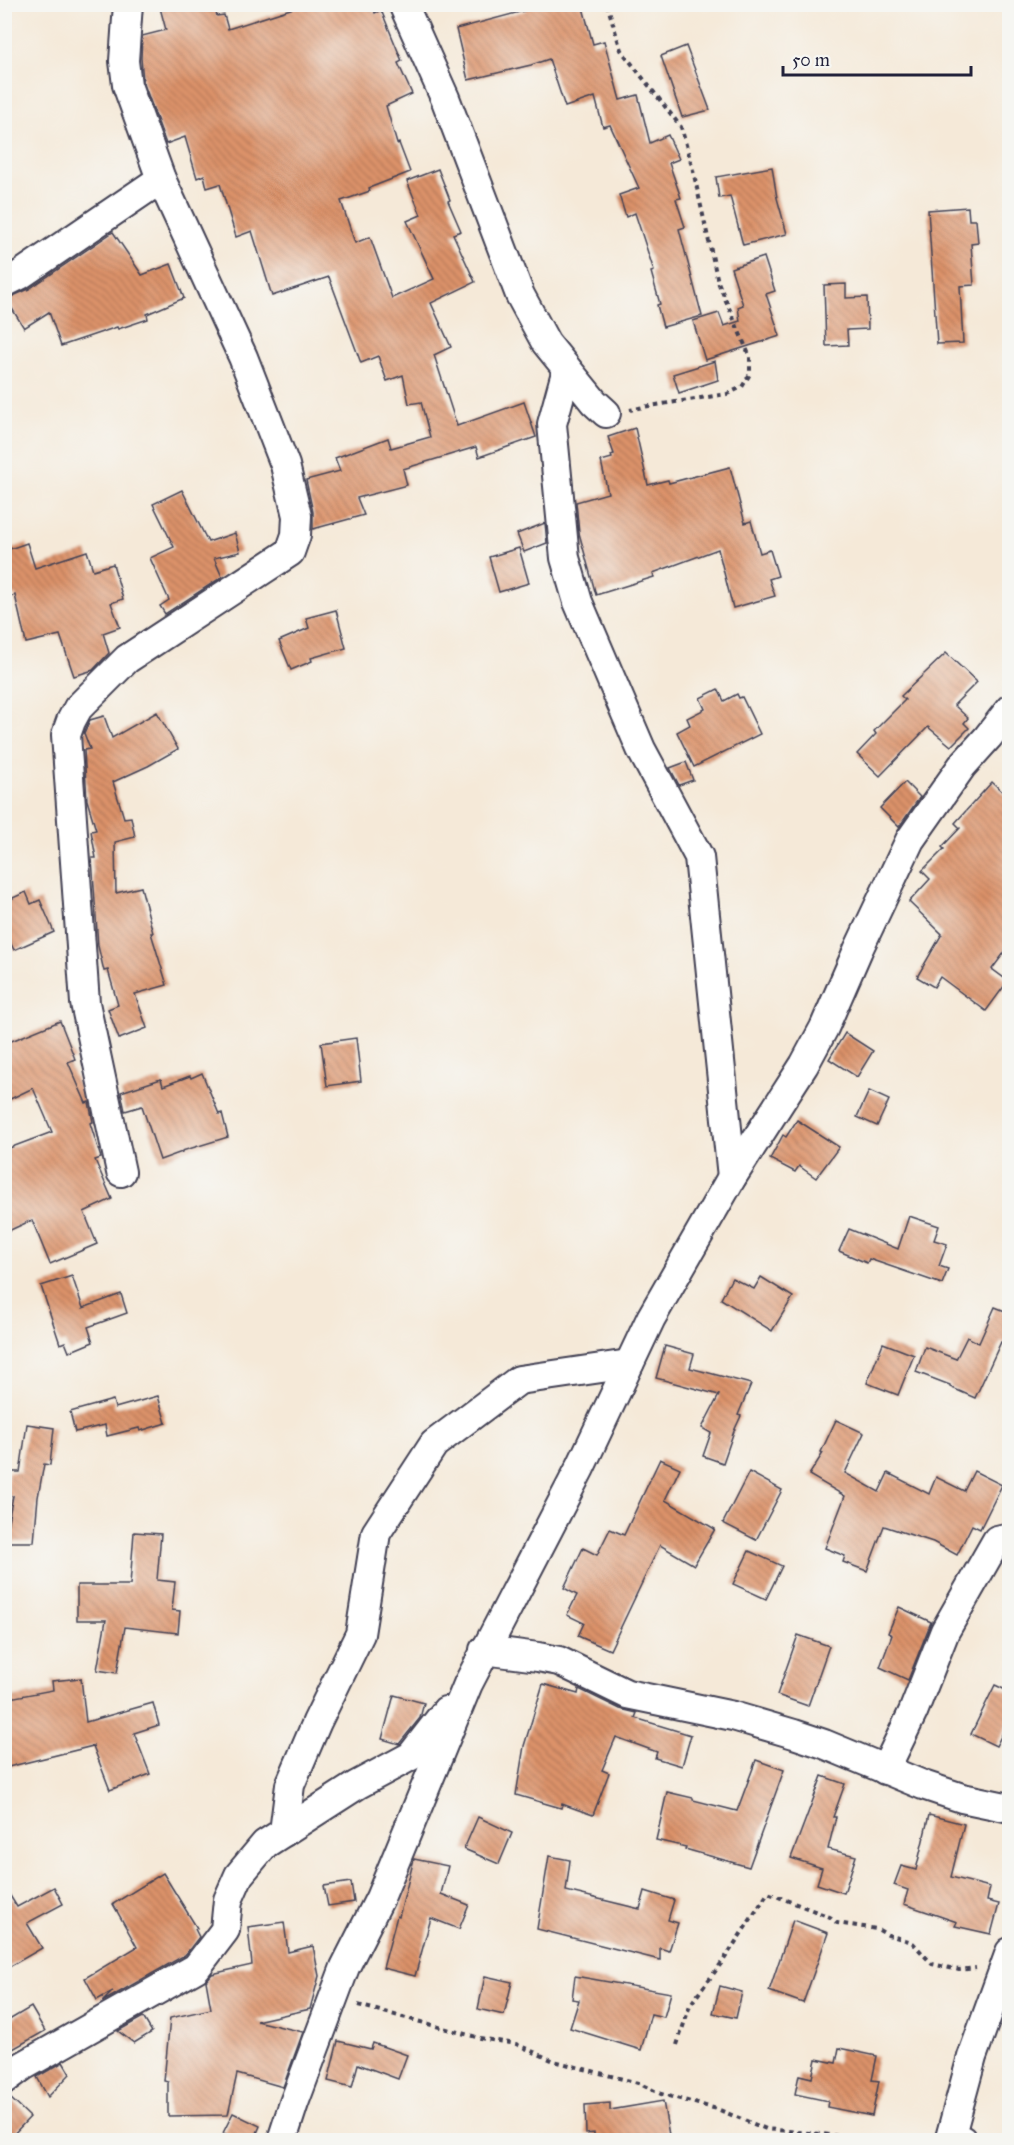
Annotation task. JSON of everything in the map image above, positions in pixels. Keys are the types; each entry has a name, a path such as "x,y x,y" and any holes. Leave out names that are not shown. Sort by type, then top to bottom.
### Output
{"street":[{"path":"121,1172 85,1003 66,735 78,708 128,659 290,552 296,535 297,516 285,465 243,357 161,179 127,85 124,61 128,4"},
{"path":"403,4 445,98 520,295 546,342 594,402 606,413"},
{"path":"4,283 20,275 161,179"},
{"path":"567,369 552,424 565,558 578,602 641,749 699,857 732,1177"},
{"path":"282,2140 333,1998 357,1940 380,1898 468,1684 580,1468 651,1318 732,1177 804,1065 824,1028 910,840 962,766 988,738 1010,709"},
{"path":"284,1832 290,1785 317,1722 360,1634 376,1533 434,1444 519,1380 629,1364"},
{"path":"885,1770 913,1712 945,1631 997,1540 1010,1537"},
{"path":"484,1650 559,1661 627,1694 733,1716 824,1744 885,1770 962,1798 1010,1808"},
{"path":"4,2080 23,2066 196,1968 225,1930 228,1900 239,1875 265,1844 357,1785 411,1756 468,1684"},
{"path":"962,2140 950,2138 972,2057 1007,1959"}],"path":[{"path":"606,413 624,412 643,406 727,394 742,387 750,374 750,357 718,282 692,166 681,128 621,50 607,4"},
{"path":"677,2045 690,2004 723,1961 768,1893 830,1917 837,1923 877,1929 912,1942 932,1964 959,1970 1007,1959"},
{"path":"333,1998 480,2038 516,2044 554,2061 638,2083 661,2094 717,2109 766,2129 831,2134 865,2140"}],"building":[{"path":"159,4 213,4 217,16 224,15 228,29 306,4 372,4 375,13 381,10 402,61 398,63 412,94 386,106 397,144 399,143 410,172 369,188 370,191 341,201 355,243 370,237 392,298 434,279 407,221 421,215 407,181 438,169 461,231 453,234 475,282 431,303 451,347 434,355 457,426 524,402 536,437 479,457 476,447 403,469 407,485 357,498 364,515 313,529 313,512 306,480 340,471 335,458 388,438 391,448 430,437 421,402 409,404 403,375 387,381 378,356 361,363 329,277 272,296 252,231 236,237 220,184 207,188 204,175 197,178 185,137 166,144 143,81 141,58 142,36 166,30"},
{"path":"525,4 582,4 593,44 604,41 620,100 638,95 650,143 668,135 679,159 669,163 681,198 676,199 685,227 679,229 702,316 663,327 657,305 660,304 651,272 654,271 635,213 626,217 619,195 639,188 610,125 603,127 595,97 565,107 549,59 468,80 456,29 527,10"},
{"path":"686,46 710,110 682,117 661,56"},
{"path":"772,167 777,198 787,234 743,245 730,196 719,198 716,177"},
{"path":"968,207 969,220 976,220 978,243 971,244 974,285 960,286 963,343 937,344 928,210"},
{"path":"113,232 142,275 171,264 184,298 147,314 148,319 61,346 49,312 24,328 6,299 29,289"},
{"path":"764,257 775,291 766,294 780,336 705,360 693,321 719,313 724,326 740,321 738,307 743,305 731,268"},
{"path":"846,284 846,298 867,297 868,329 847,330 848,345 826,346 824,285"},
{"path":"715,361 718,380 679,393 673,374"},
{"path":"635,428 648,485 668,480 669,483 730,467 745,523 751,521 760,553 770,550 778,576 769,579 775,596 733,608 718,549 653,573 654,577 596,595 579,533 576,502 608,493 601,461 612,458 611,455 614,454 608,437"},
{"path":"182,490 208,542 235,533 240,552 214,558 222,577 165,614 160,606 169,600 150,558 174,547 153,504"},
{"path":"545,523 547,543 524,552 517,534"},
{"path":"27,543 35,568 87,551 93,570 113,564 123,599 111,603 120,627 103,633 109,653 93,670 74,676 60,635 26,643 15,595 4,599 4,551"},
{"path":"519,548 529,583 499,592 489,557"},
{"path":"336,610 346,648 311,658 312,661 291,670 279,641 309,628 306,618"},
{"path":"946,653 977,682 954,705 968,718 964,723 969,728 951,746 928,727 880,776 857,754 876,734 874,731 905,700 901,696"},
{"path":"718,689 724,701 737,694 739,698 742,697 760,734 694,767 677,732 690,725 687,718 705,709 700,698"},
{"path":"157,712 178,749 113,782 124,818 131,817 135,837 115,842 116,893 141,887 153,933 151,933 167,985 135,994 147,1028 119,1039 108,1009 118,1005 108,970 104,971 98,946 92,858 96,858 91,831 96,830 87,800 84,750 90,749 84,733 90,720 104,716 112,738"},
{"path":"686,762 693,780 679,785 670,768"},
{"path":"905,782 920,797 899,827 880,808"},
{"path":"992,782 1010,799 1010,945 992,969 1008,981 986,1011 940,977 934,987 917,977 942,934 909,902 930,879 922,871 944,849 942,847 960,828 955,823"},
{"path":"26,892 31,904 40,900 54,932 14,950 4,929 4,902"},
{"path":"60,1021 75,1059 68,1062 86,1103 89,1102 93,1122 90,1123 101,1158 95,1160 112,1199 84,1212 97,1244 50,1264 32,1220 4,1233 4,1150 52,1132 33,1088 4,1102 4,1044"},
{"path":"845,1033 873,1051 857,1077 829,1059"},
{"path":"356,1038 361,1081 327,1086 321,1043"},
{"path":"202,1073 219,1114 222,1113 228,1137 160,1160 142,1106 125,1111 121,1092 161,1079 163,1086"},
{"path":"869,1091 889,1100 877,1126 857,1117"},
{"path":"797,1120 839,1147 816,1178 799,1166 795,1172 770,1159 783,1135 786,1137"},
{"path":"909,1216 939,1226 934,1240 947,1244 939,1266 948,1269 942,1284 869,1259 867,1263 839,1251 849,1229 898,1249"},
{"path":"72,1276 83,1308 121,1294 127,1313 88,1327 93,1342 69,1352 65,1342 60,1344 41,1286"},
{"path":"761,1277 793,1297 772,1331 721,1299 732,1278 754,1289"},
{"path":"995,1307 1010,1313 1010,1345 1001,1342 975,1398 950,1385 916,1372 925,1347 956,1359 967,1337 979,1343"},
{"path":"883,1343 914,1355 898,1395 867,1383"},
{"path":"665,1346 694,1354 690,1368 751,1384 738,1415 741,1416 723,1463 703,1456 711,1433 702,1428 719,1395 656,1378"},
{"path":"158,1396 166,1423 140,1431 139,1428 107,1436 105,1425 75,1432 70,1412 113,1400 115,1408"},
{"path":"836,1420 864,1433 845,1473 879,1492 888,1473 929,1494 936,1477 964,1491 974,1471 1002,1485 980,1529 972,1525 957,1555 933,1542 884,1526 867,1571 843,1562 845,1556 825,1548 845,1496 809,1475 823,1453 821,1452"},
{"path":"27,1424 54,1428 50,1465 44,1464 34,1542 4,1542 13,1496 8,1497 8,1472 20,1472"},
{"path":"660,1459 680,1468 665,1500 715,1529 694,1565 660,1545 610,1650 578,1636 584,1623 567,1615 577,1595 564,1588 583,1548 597,1555 610,1529 624,1535"},
{"path":"749,1472 782,1490 756,1540 723,1523"},
{"path":"134,1532 161,1534 157,1580 175,1582 172,1610 180,1611 178,1633 125,1627 117,1673 97,1670 106,1620 77,1620 77,1585 130,1585"},
{"path":"749,1551 782,1566 766,1599 733,1584"},
{"path":"899,1607 931,1622 908,1680 880,1667 892,1635 888,1633"},
{"path":"798,1635 829,1646 808,1706 777,1695"},
{"path":"81,1678 86,1722 153,1703 159,1725 134,1733 150,1774 110,1790 93,1746 4,1768 4,1699 53,1690 52,1681"},
{"path":"543,1684 578,1694 579,1689 620,1709 637,1713 635,1718 691,1735 682,1766 655,1758 657,1752 616,1737 602,1770 609,1773 593,1815 562,1804 561,1808 516,1795 524,1746"},
{"path":"995,1685 1010,1692 1010,1719 996,1746 971,1734"},
{"path":"394,1695 424,1703 420,1718 399,1744 382,1739"},
{"path":"756,1760 784,1770 749,1867 656,1840 667,1792 737,1811"},
{"path":"822,1776 845,1784 833,1817 836,1817 828,1849 856,1856 844,1893 817,1884 822,1868 791,1858"},
{"path":"929,1815 964,1824 951,1877 990,1887 987,1901 999,1904 991,1934 955,1926 957,1922 904,1904 908,1890 894,1885 901,1866 916,1870"},
{"path":"478,1817 512,1833 499,1864 464,1849"},
{"path":"549,1856 570,1860 566,1891 640,1909 645,1891 674,1900 668,1920 678,1923 669,1951 660,1948 660,1960 537,1929"},
{"path":"414,1859 448,1866 441,1894 469,1905 459,1929 431,1918 415,1976 383,1968"},
{"path":"163,1873 197,1928 195,1929 199,1937 185,1955 102,2002 113,1991 97,2000 85,1978 137,1947 113,1904"},
{"path":"351,1882 354,1902 328,1906 324,1886"},
{"path":"4,1886 17,1907 54,1887 63,1904 27,1923 42,1948 4,1970"},
{"path":"793,1920 828,1933 803,2003 769,1991"},
{"path":"284,1922 288,1952 313,1946 319,1976 310,2009 256,2021 303,2032 283,2087 237,2074 228,2115 168,2116 168,2082 164,2081 170,2018 211,2009 206,1981 212,1974 252,1965 248,1927"},
{"path":"485,1976 512,1982 504,2015 478,2009"},
{"path":"575,1976 671,1993 664,2017 651,2014 641,2050 570,2028 579,2000 572,1999"},
{"path":"720,1986 742,1992 736,2018 713,2013"},
{"path":"31,2007 45,2031 4,2054 4,2023"},
{"path":"143,2017 152,2032 134,2043 118,2031"},
{"path":"338,2041 371,2049 373,2043 407,2055 398,2079 358,2064 352,2087 328,2081"},
{"path":"839,2048 877,2056 872,2080 879,2081 872,2116 827,2107 828,2101 795,2094 799,2075 812,2078 816,2059 836,2063"},
{"path":"63,2062 70,2074 48,2097 37,2077"},
{"path":"4,2096 8,2096 30,2117 8,2140 4,2140"},
{"path":"663,2101 669,2135 636,2140 594,2140 594,2133 586,2134 585,2105 610,2103 610,2110"},
{"path":"233,2113 260,2126 254,2140 239,2140 223,2133"}]}
